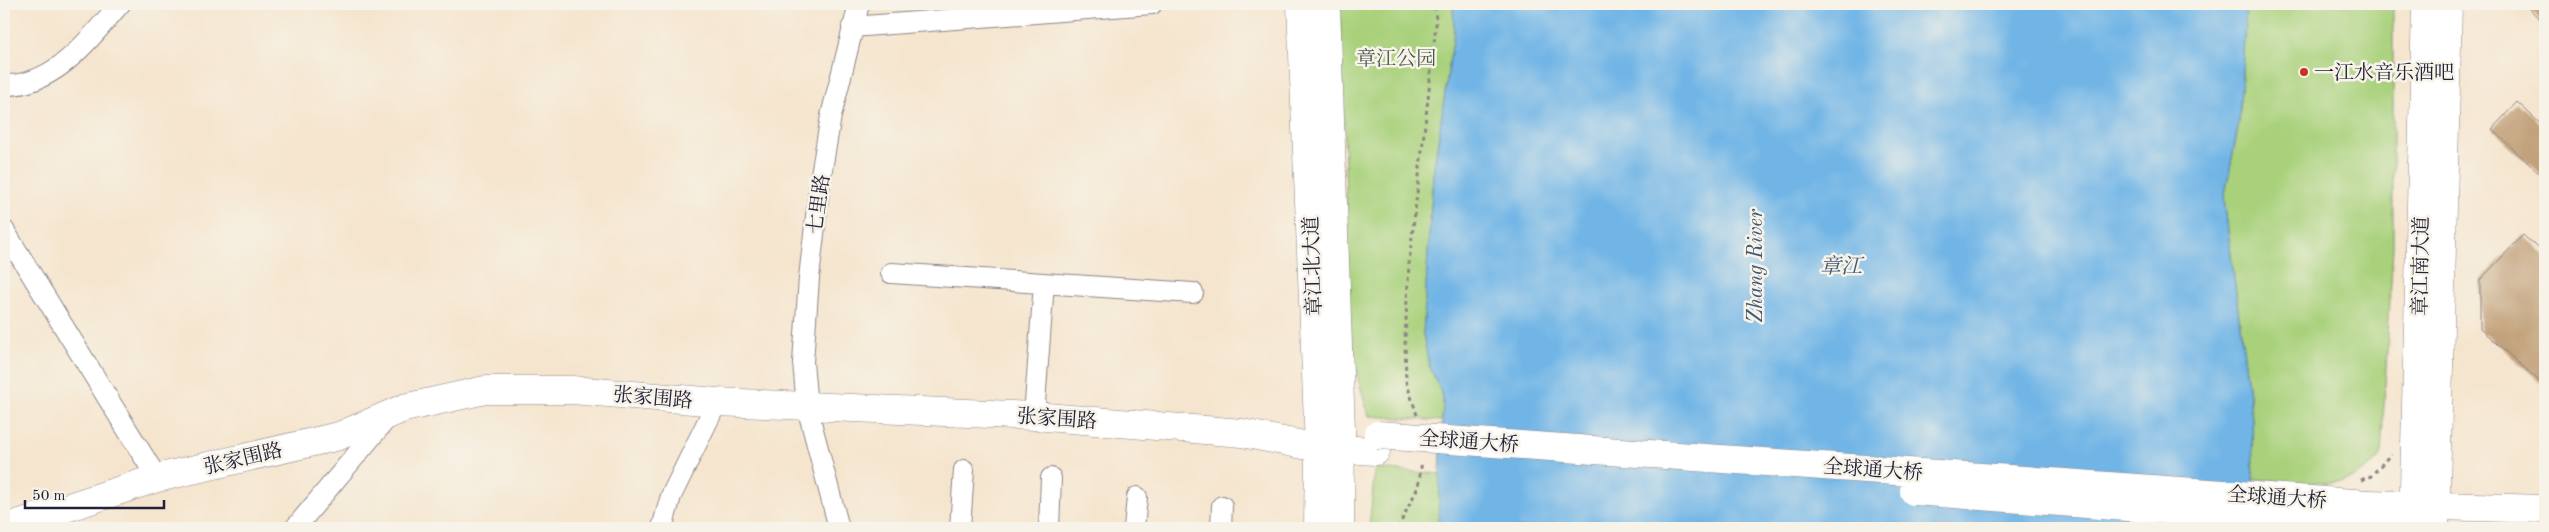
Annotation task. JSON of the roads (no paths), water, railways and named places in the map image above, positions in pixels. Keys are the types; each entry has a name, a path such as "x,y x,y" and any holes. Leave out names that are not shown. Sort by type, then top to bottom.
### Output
{"main road":[{"name":"章江北大道","path":"1301,4 1330,439 1340,528"},
{"name":"章江北大道","path":"1318,528 1330,439 1326,4"},
{"name":"章江南大道","path":"2421,519 2426,4"},
{"name":"章江南大道","path":"2421,519 2448,4"},
{"name":"张家围路","path":"5,528 157,478 339,436 404,408 485,390 572,390 717,402 1034,416 1330,439"},
{"name":"全球通大桥","path":"1330,439 2421,519 2545,509"}],"street":[{"path":"4,85 13,85 52,72 79,50 120,4"},
{"name":"七里路","path":"839,528 807,407 803,362 808,278 831,116 859,4"},
{"path":"852,27 1152,4"},
{"path":"4,230 157,478"},
{"path":"891,273 1193,294"},
{"path":"1034,416 1044,283"},
{"path":"662,528 671,496 717,402"},
{"path":"295,528 390,414"},
{"path":"960,528 964,470"},
{"path":"1049,528 1051,478"},
{"path":"1134,528 1137,497"},
{"path":"1221,528 1222,506"}],"water":[{"name":"章江","path":"1453,4 2246,4 2239,122 2224,199 2252,419 2253,479 2258,528 1438,528 1443,397 1429,365 1423,334 1433,175 1454,32"}],"place":[{"name":"一江水音乐酒吧","path":"2304,72"}],"park label":[{"name":"章江公园","path":"1396,58"}],"water label":[{"name":"Zhang River","path":"1755,266"}]}
